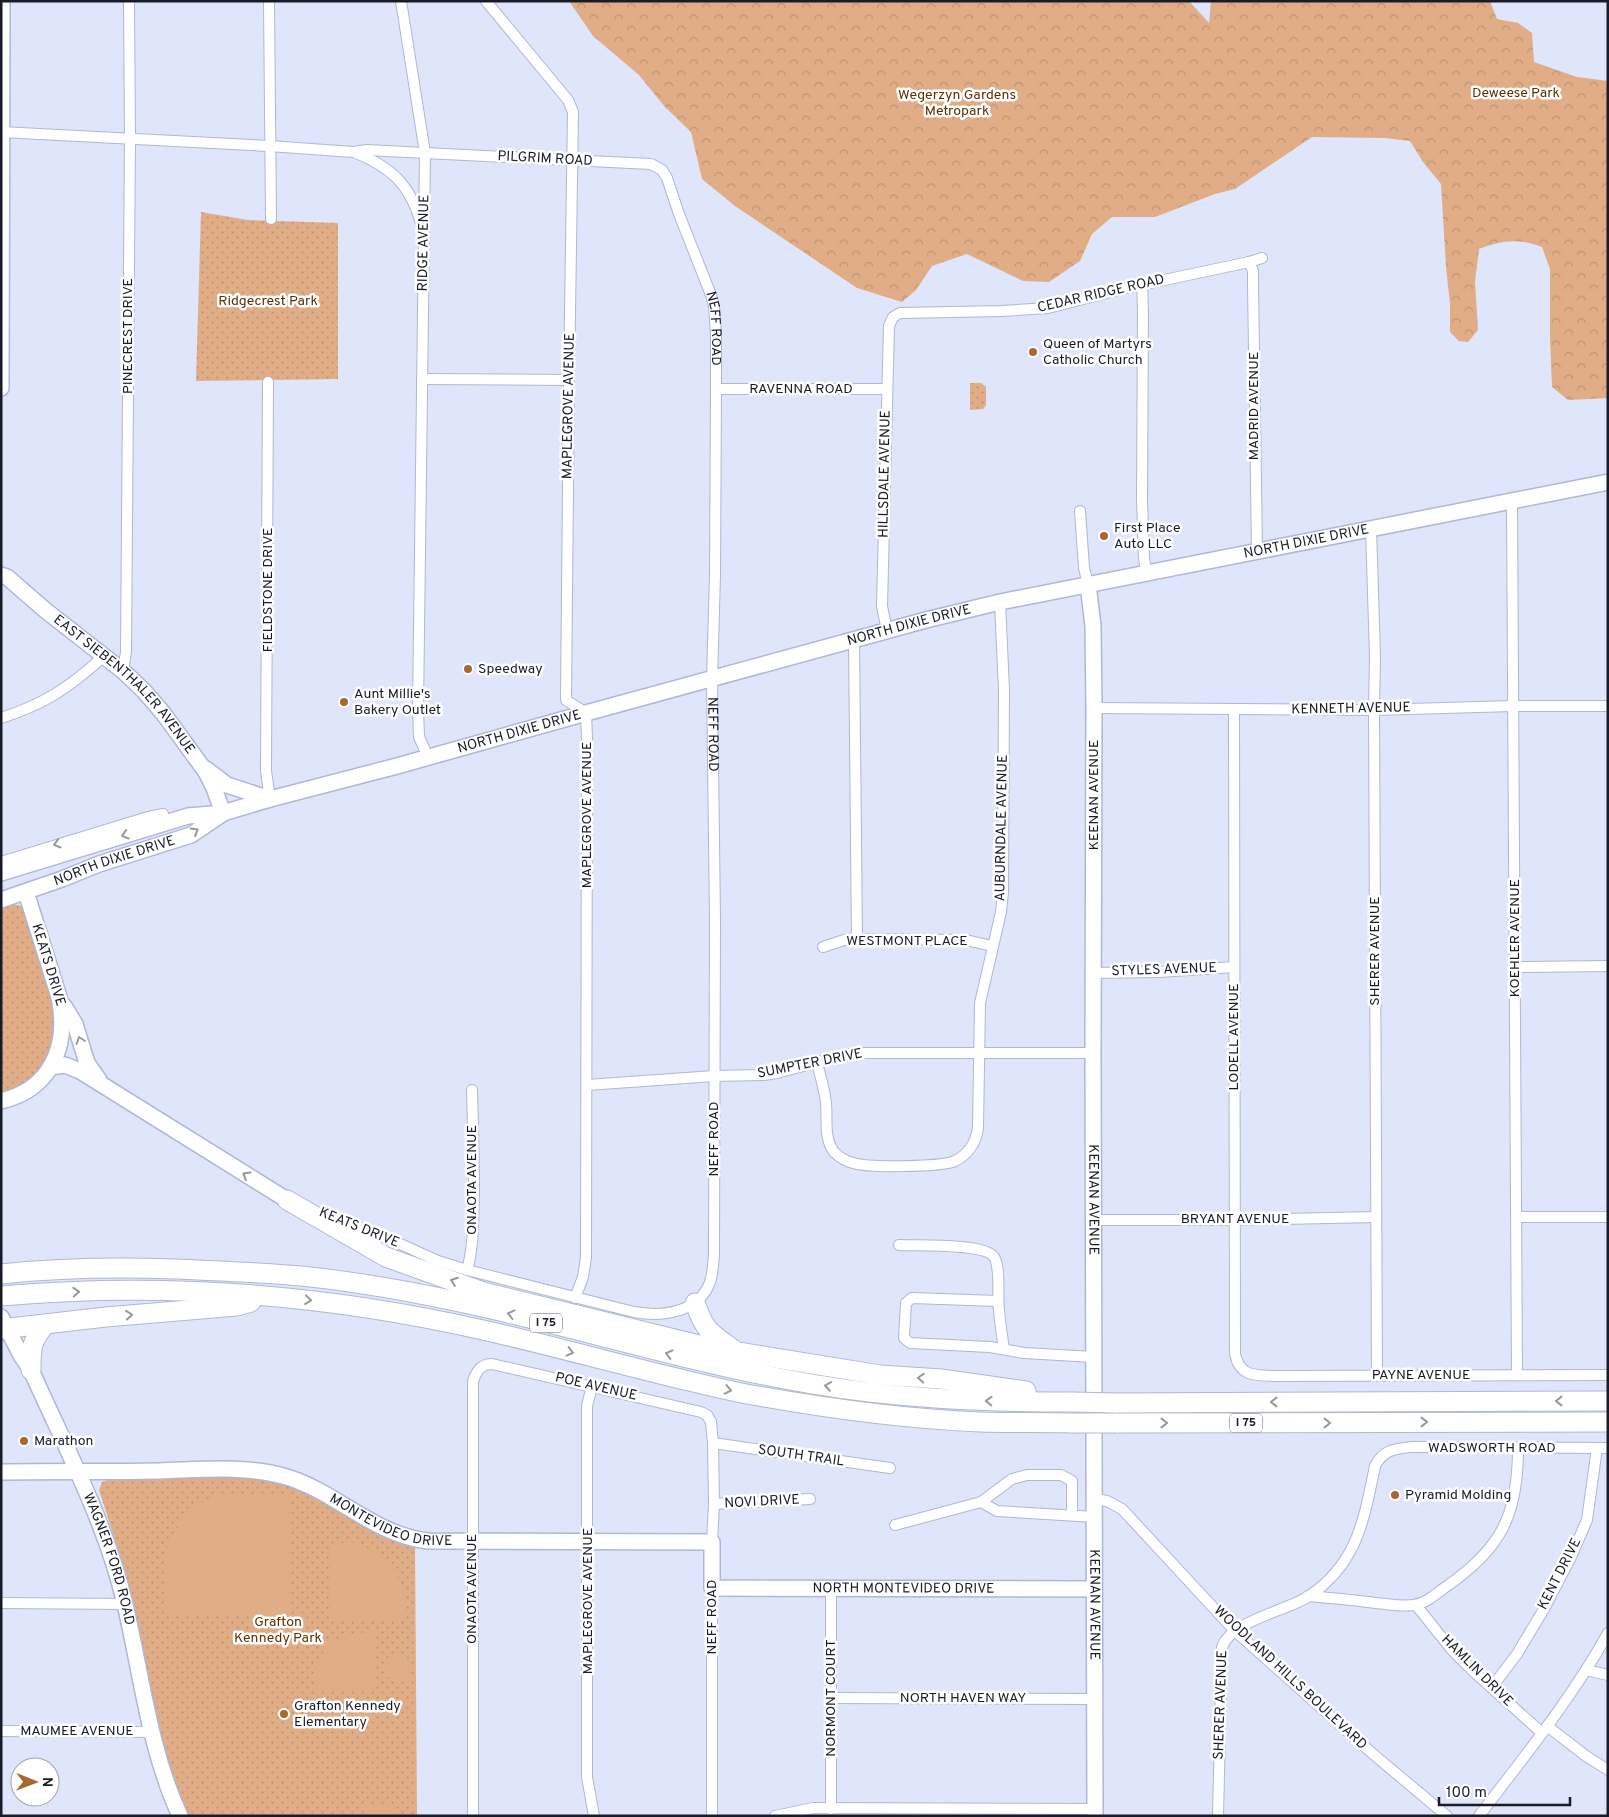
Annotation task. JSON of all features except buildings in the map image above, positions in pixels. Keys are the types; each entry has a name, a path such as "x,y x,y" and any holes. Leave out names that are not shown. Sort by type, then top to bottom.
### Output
{"highway":[{"path":"287,1200 386,1257 483,1292 707,1347 880,1375 941,1379 1026,1391 1073,1402"},
{"name":"I 75","path":"9,1273 121,1268 249,1272 304,1276 355,1283 470,1305 693,1360 814,1384 903,1396 1018,1402 1608,1401"},
{"name":"I 75","path":"1,1296 101,1290 162,1290 276,1296 380,1309 473,1328 756,1396 910,1417 979,1422 1073,1423 1608,1422"},
{"path":"3,1325 46,1324 237,1306 276,1296"},
{"path":"695,1303 702,1324 712,1334 738,1352"},
{"path":"32,1370 31,1352 35,1336 46,1324"}],"main road":[{"path":"1,388 2,1"},
{"name":"NORTH DIXIE DRIVE","path":"1,873 188,816 223,813 270,798 428,757 586,712 1000,602 1608,482"},
{"name":"EAST SIEBENTHALER AVENUE","path":"1,575 7,577 123,671 144,691 163,713 198,762 214,788 223,813"},
{"name":"KEENAN AVENUE","path":"1088,584 1093,626 1094,708 1095,1813"},
{"path":"198,762 227,785 270,798"},
{"name":"NORTH DIXIE DRIVE","path":"1,900 99,864 191,835 223,813"},
{"path":"144,849 161,840 168,832 166,823"},
{"name":"KEATS DRIVE","path":"1,1101 22,1095 41,1080 55,1057 62,1035 63,1017 59,997 26,892"},
{"path":"59,997 74,1024 87,1063 101,1083"},
{"name":"KEATS DRIVE","path":"50,1067 65,1065 80,1071 287,1200"},
{"name":"WAGNER FORD ROAD","path":"3,1325 32,1370 76,1470 113,1562 163,1774 180,1816"},
{"name":"MONTEVIDEO DRIVE","path":"1,1472 76,1470 96,1472 246,1470 262,1472 299,1481 318,1490 372,1523 414,1539 472,1542 712,1542"},
{"name":"NEFF ROAD","path":"712,1542 712,1588"},
{"name":"NORTH MONTEVIDEO DRIVE","path":"712,1588 1094,1589"}],"street":[{"name":"PINECREST DRIVE","path":"123,671 126,632 130,138 129,1"},
{"path":"269,1 271,219"},
{"name":"RIDGE AVENUE","path":"401,1 425,153 418,710 419,737 428,757"},
{"name":"MAPLEGROVE AVENUE","path":"486,1 571,105 574,112 566,700 586,712 587,1085 586,1257 580,1288 575,1298"},
{"path":"2,132 353,152 367,150 425,153"},
{"path":"353,152 384,166 404,185 417,211 423,238"},
{"name":"PILGRIM ROAD","path":"425,153 651,164 662,170"},
{"name":"NEFF ROAD","path":"662,170 667,178 711,295 714,306 716,334 715,575 712,679 715,919 712,1272 707,1288 695,1303"},
{"name":"CEDAR RIDGE ROAD","path":"893,317 900,313 1040,309 1262,258"},
{"name":"MADRID AVENUE","path":"1249,262 1254,284 1256,550"},
{"path":"1142,285 1142,499 1146,572"},
{"name":"HILLSDALE AVENUE","path":"887,631 882,606 886,388 889,326 893,317"},
{"path":"422,379 569,380"},
{"name":"FIELDSTONE DRIVE","path":"268,382 266,771 270,798"},
{"name":"RAVENNA ROAD","path":"716,388 886,388"},
{"name":"KOEHLER AVENUE","path":"1512,501 1517,1375"},
{"path":"1080,511 1084,568 1088,584"},
{"name":"SHERER AVENUE","path":"1371,528 1375,657 1377,1375"},
{"name":"AUBURNDALE AVENUE","path":"817,1063 825,1097 827,1137 830,1146 843,1159 861,1165 945,1164 960,1158 974,1144 978,1128 980,1003 1001,912 1003,892 1004,690 1000,602"},
{"path":"854,640 857,939"},
{"path":"1,718 29,709 60,692 80,678 104,656"},
{"name":"KENNETH AVENUE","path":"1094,708 1374,710 1513,706 1608,706"},
{"name":"LODELL AVENUE","path":"1234,710 1234,1220 1235,1354 1238,1364"},
{"path":"1,862 148,817 163,814 166,823"},
{"name":"WESTMONT PLACE","path":"823,948 844,940 857,939 966,940 992,946"},
{"path":"1515,967 1608,966"},
{"name":"STYLES AVENUE","path":"1093,973 1169,972 1234,967"},
{"name":"SUMPTER DRIVE","path":"587,1085 714,1076 764,1075 844,1055 860,1053 1093,1053"},
{"name":"ONAOTA AVENUE","path":"467,1270 471,1257 473,1230 474,1157 472,1090"},
{"name":"KEATS DRIVE","path":"287,1200 387,1238 438,1261 575,1298 644,1314 672,1313 685,1309 695,1303"},
{"name":"BRYANT AVENUE","path":"1093,1220 1376,1217"},
{"path":"1516,1217 1608,1217"},
{"path":"899,1246 950,1246 981,1249 992,1255 996,1262 998,1301 1004,1349"},
{"path":"998,1301 912,1298 906,1302 903,1334 906,1341 910,1343 1094,1357"},
{"name":"POE AVENUE","path":"482,1366 492,1364 592,1386 701,1412 709,1418"},
{"name":"PAYNE AVENUE","path":"1238,1364 1250,1374 1276,1376 1608,1375"},
{"name":"ONAOTA AVENUE","path":"473,1816 473,1382 475,1375 482,1366"},
{"name":"MAPLEGROVE AVENUE","path":"592,1386 587,1406 587,1777 594,1816"},
{"name":"NEFF ROAD","path":"709,1418 713,1443 714,1504 712,1542"},
{"name":"SOUTH TRAIL","path":"713,1443 890,1468"},
{"name":"WADSWORTH ROAD","path":"1380,1458 1391,1450 1411,1448 1602,1448"},
{"path":"1308,1596 1407,1606 1424,1602 1470,1569 1497,1539 1507,1520 1516,1491 1518,1448"},
{"name":"KENT DRIVE","path":"1492,1687 1516,1654 1544,1608 1570,1559 1587,1520 1602,1448"},
{"name":"SHERER AVENUE","path":"1218,1816 1222,1647 1224,1640 1257,1619 1308,1596 1342,1564 1361,1529 1375,1466 1380,1458"},
{"path":"895,1525 981,1502 1012,1479 1027,1475 1061,1475 1072,1481 1072,1514"},
{"name":"NOVI DRIVE","path":"714,1504 810,1499"},
{"name":"WOODLAND HILLS BOULEVARD","path":"1094,1499 1107,1501 1122,1509 1235,1632 1373,1754 1447,1816"},
{"path":"981,1502 998,1511 1072,1514 1094,1517"},
{"name":"NORMONT COURT","path":"831,1587 831,1809"},
{"name":"NEFF ROAD","path":"712,1588 712,1816"},
{"path":"1,1603 124,1604"},
{"name":"HAMLIN DRIVE","path":"1416,1605 1451,1649 1473,1671 1544,1730 1608,1770"},
{"path":"1479,1816 1544,1730 1586,1670 1608,1633"},
{"path":"1586,1670 1608,1675"},
{"name":"NORTH HAVEN WAY","path":"831,1698 1095,1699"},
{"name":"MAUMEE AVENUE","path":"1,1731 153,1732"},
{"path":"775,1816 813,1808 1095,1813"}],"green space":[{"path":"569,1 1189,1 1209,23 1211,1 1490,1 1497,19 1518,23 1532,33 1534,62 1577,77 1608,81 1608,398 1568,400 1552,387 1550,269 1542,247 1526,242 1510,241 1479,249 1475,282 1478,330 1468,342 1459,341 1450,332 1450,304 1441,184 1423,162 1410,141 1385,138 1312,137 1235,189 1215,194 1155,217 1112,217 1092,234 1080,261 1049,282 1023,281 967,254 932,266 916,290 902,302 857,288 735,206 702,179 691,132 665,107 639,75 593,36"},
{"name":"Ridgecrest Park","path":"201,212 248,220 338,223 338,379 196,381"},
{"path":"970,383 981,383 986,387 986,405 983,409 970,410"},
{"path":"19,905 25,909 56,1006 58,1024 48,1062 18,1090 1,1096 1,908"},
{"name":"Grafton Kennedy Park","path":"239,1475 271,1478 302,1487 415,1544 417,1816 188,1816 175,1785 164,1748 127,1577 99,1490 102,1482 118,1477"},
{"path":"221,1493 291,1497 290,1614 167,1613 166,1550 183,1518 193,1507"},
{"path":"352,1542 377,1555 397,1576 405,1593 406,1620 329,1620 330,1544"},
{"path":"374,1631 374,1689 315,1689 317,1667 327,1644 352,1634"},
{"path":"396,1655 407,1656 411,1679 407,1683 386,1677 385,1665 388,1658"},
{"path":"367,1805 397,1808 397,1816 366,1816"}],"place":[{"name":"Queen of Martyrs Catholic Church","path":"1033,352"},
{"name":"First Place Auto LLC","path":"1104,536"},
{"name":"Speedway","path":"468,669"},
{"name":"Aunt Millie's Bakery Outlet","path":"344,702"},
{"name":"Marathon","path":"24,1441"},
{"name":"Pyramid Molding","path":"1395,1495"},
{"name":"Grafton Kennedy Elementary","path":"284,1714"}],"park label":[{"name":"Deweese Park","path":"1516,93"},
{"name":"Wegerzyn Gardens Metropark","path":"957,104"}]}
